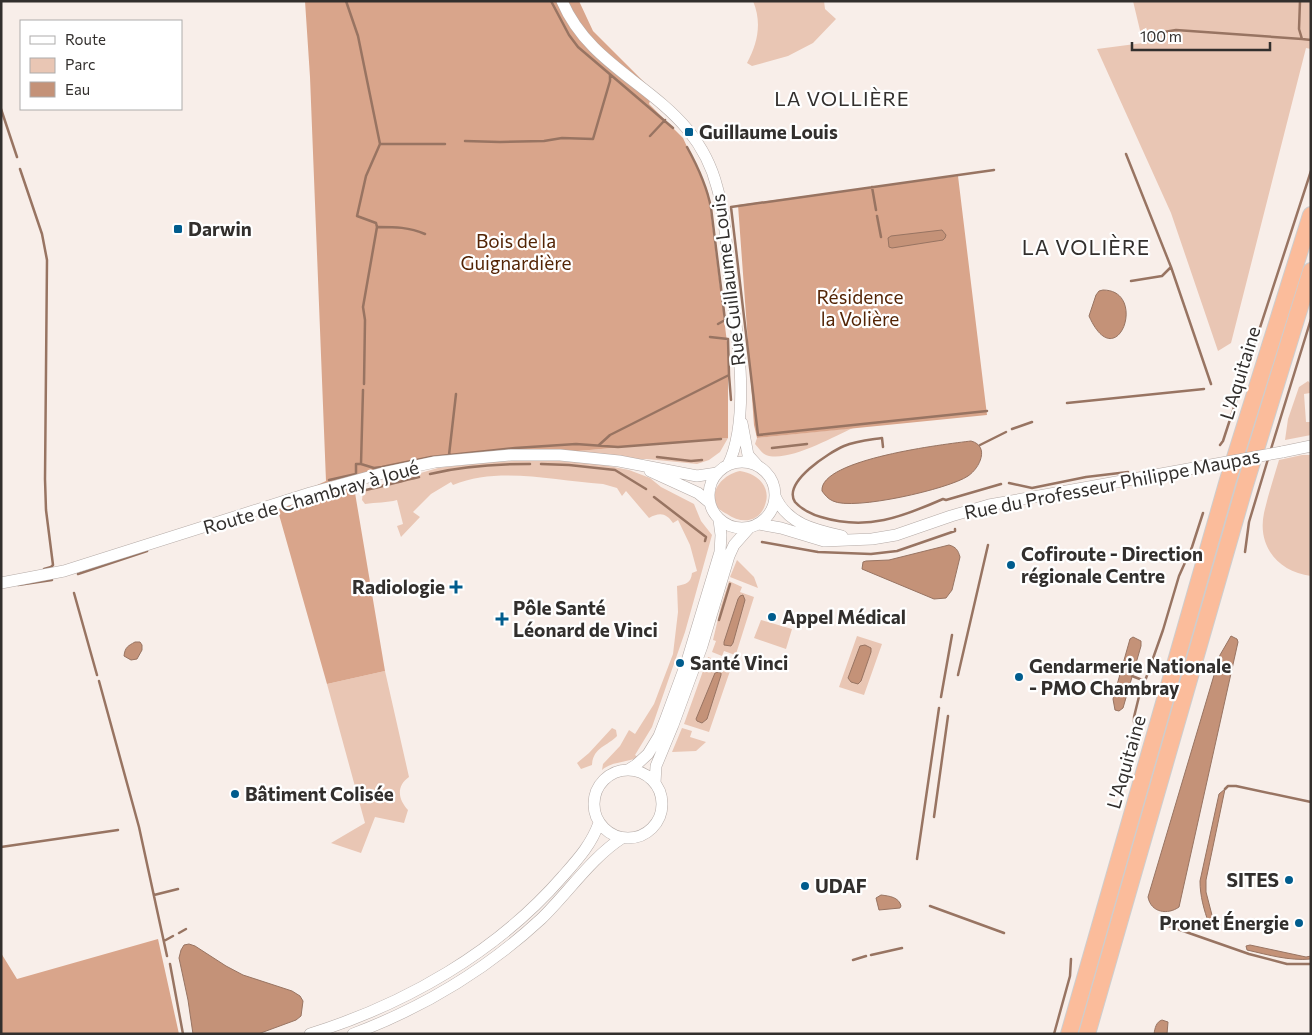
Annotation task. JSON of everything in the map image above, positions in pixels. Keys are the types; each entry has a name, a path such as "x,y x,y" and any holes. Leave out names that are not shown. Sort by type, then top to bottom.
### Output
{"highway":[{"name":"L'Aquitaine","path":"1069,1034 1228,480 1311,215"},
{"name":"L'Aquitaine","path":"1087,1034 1247,476 1311,271"}],"street":[{"name":"Rue Guillaume Louis","path":"562,1 571,20 589,44 601,56 672,113 689,132 707,160 717,187 722,210 737,329 740,410 748,454 757,465"},
{"name":"Rue Guillaume Louis","path":"728,465 736,447 740,410"},
{"name":"Rue du Professeur Philippe Maupas","path":"754,526 781,528 824,541 872,539 896,535 958,514 989,506 1311,446"},
{"name":"Route de Chambray à Joué","path":"1,583 64,572 334,486 436,462 536,454 603,459 698,476 717,473"},
{"path":"655,783 656,766 702,646 729,556 734,545 771,512 775,496 773,482 757,465 742,462 728,465 717,473 709,487 711,509 719,520 733,528 754,526"},
{"name":"Route de Chambray à Joué","path":"640,466 698,493 709,502"},
{"name":"Rue du Professeur Philippe Maupas","path":"775,496 781,508 797,522 814,529 856,539"},
{"path":"628,770 644,759 654,744 674,700 720,552 722,535 719,520"},
{"path":"628,770 647,776 655,783 659,790 662,804 660,815 656,824 641,836 632,839 613,836 599,823 594,807 596,790 602,781 610,775 618,771 628,770"},
{"path":"310,1034 361,1016 404,997 448,972 488,945 530,910 556,884 589,846 599,823"},
{"path":"353,1034 394,1017 435,996 496,956 540,920 608,849 622,838"}],"green space":[{"name":"Bois de la Guignardière","path":"305,1 579,1 593,31 653,91 649,104 683,138 708,192 728,350 728,438 578,451 515,450 353,481 385,671 327,684 276,504 326,481 310,77"},
{"path":"753,1 824,1 825,9 836,19 813,43 788,56 752,66 747,63 754,48 758,32 756,9"},
{"path":"1133,1 1311,1 1311,49 1306,48 1231,343 1218,351 1171,213 1097,49 1143,43"},
{"name":"Résidence la Volière","path":"958,176 987,415 757,438 754,425 738,205"},
{"path":"1308,381 1311,384 1310,393 1304,394 1306,422 1311,422 1311,435 1285,440 1288,419 1299,387"},
{"path":"853,428 810,448 775,457 761,452 755,444 757,438"},
{"path":"728,438 720,452 709,460 697,464 631,459 578,451"},
{"path":"1311,455 1311,576 1289,569 1272,555 1264,536 1263,525 1264,513 1279,460"},
{"path":"542,460 593,463 629,470 650,478 661,487 694,504 701,521 712,535 685,632 652,727 635,755 638,757 610,765 602,770 603,764 620,746 629,730 635,734 654,704 673,654 678,612 677,586 688,582 692,573 697,571 690,545 678,520 673,523 662,514 649,518 626,491 622,496 617,488 603,484 527,476 489,476 453,485 451,482 431,494 413,512 420,517 401,537 397,526 403,524 397,500 365,504 362,500 363,492 372,487 438,468 487,462"},
{"path":"740,471 752,474 757,478 764,486 766,492 767,498 762,511 749,520 732,517 718,508 715,502 716,490 719,484 728,476"},
{"path":"737,560 754,577 758,588 730,577"},
{"path":"729,581 742,587 740,592 754,597 736,654 724,651 722,656 712,652 716,641 713,640"},
{"path":"761,620 792,629 786,649 754,638"},
{"path":"857,636 882,644 864,695 839,687"},
{"path":"708,657 720,661 718,666 730,671 709,732 684,724"},
{"path":"385,671 409,777 400,788 400,797 408,810 404,823 375,817 361,853 331,843 365,823 327,684"},
{"path":"612,728 616,730 617,736 595,754 592,765 581,769 577,763"},
{"path":"682,728 692,731 690,737 706,742 696,751 672,752"},
{"path":"158,939 179,1034 1,1034 1,953 17,979"}],"water":[{"path":"942,230 946,235 943,240 889,247 888,238 891,236"},
{"path":"1103,290 1117,294 1124,303 1126,315 1124,327 1118,335 1109,339 1100,333 1089,316 1096,295 1099,291"},
{"path":"971,441 980,447 982,452 976,468 968,476 942,487 901,497 860,503 833,501 822,491 827,480 841,470 861,462 912,450"},
{"path":"949,545 956,549 960,557 952,590 946,598 934,599 862,569 863,562 866,561 889,560"},
{"path":"743,595 745,600 733,643 731,646 724,645 738,599"},
{"path":"1231,636 1237,639 1238,642 1179,907 1175,910 1160,911 1153,906 1148,897 1220,655"},
{"path":"1133,637 1141,641 1141,646 1123,708 1119,711 1115,710 1113,699 1130,639"},
{"path":"135,642 140,642 142,650 137,659 131,660 124,656 124,653 127,647"},
{"path":"865,645 871,648 871,652 861,681 858,684 851,682 848,678 860,646"},
{"path":"717,672 721,673 721,675 707,719 702,723 696,719"},
{"path":"1225,789 1206,880 1206,892 1213,919 1211,925 1204,908 1200,881 1219,794"},
{"path":"881,895 896,899 900,903 900,908 879,910 876,898"},
{"path":"189,944 243,975 292,991 300,996 303,1001 301,1016 296,1020 258,1034 193,1034 179,958 184,945"},
{"path":"1250,945 1306,957 1311,956 1311,959 1271,956 1247,950 1246,946"},
{"path":"1162,1020 1168,1022 1167,1034 1154,1034 1155,1027"}],"waterway":[{"path":"346,1 358,36 380,144 366,176 357,216 376,223 377,227 363,307 365,320 364,384"},
{"path":"551,1 569,35 578,47 673,128"},
{"path":"1300,1 1299,29 1302,39 1311,40"},
{"path":"1152,34 1176,30 1302,39"},
{"path":"465,141 500,142 544,141 562,138 593,139 610,81 610,75"},
{"path":"1,109 17,157"},
{"path":"650,136 665,120"},
{"path":"380,144 445,144"},
{"path":"687,147 702,177 711,208 725,320 718,324"},
{"path":"1126,154 1171,267"},
{"path":"20,169 42,234 47,260 45,479 46,510 53,565 44,569"},
{"path":"987,411 758,435 731,207 994,170"},
{"path":"1220,445 1223,441 1311,171"},
{"path":"872,187 876,210"},
{"path":"877,216 881,237"},
{"path":"378,227 396,227 425,234"},
{"path":"1131,281 1162,276 1171,267 1211,384"},
{"path":"1271,449 1311,319"},
{"path":"599,445 610,435 729,375 728,339 710,337"},
{"path":"729,375 731,400"},
{"path":"1067,403 1204,389"},
{"path":"329,480 356,474 356,464 361,464 363,390"},
{"path":"449,455 456,394"},
{"path":"1012,429 1032,422"},
{"path":"980,445 1006,432"},
{"path":"883,447 882,438 849,444 837,449 819,461 801,477 795,486 793,494 795,502 800,507 821,517 854,523 869,522 899,516 943,499 946,500 1001,484"},
{"path":"361,464 374,468 431,457 515,448 576,444 618,447 721,439"},
{"path":"772,448 807,444"},
{"path":"657,457 691,461 702,460"},
{"path":"1245,552 1249,522 1268,459"},
{"path":"430,474 480,466 530,464"},
{"path":"541,464 615,470 646,489"},
{"path":"1009,483 1032,488 1086,477 1128,472"},
{"path":"366,490 419,477"},
{"path":"654,497 706,537 705,541"},
{"path":"1132,676 1145,681 1179,576 1192,547 1203,513"},
{"path":"762,542 818,552 871,554 897,551 955,531 955,529"},
{"path":"958,675 988,545"},
{"path":"78,574 147,551"},
{"path":"18,585 52,580"},
{"path":"719,620 730,584"},
{"path":"74,593 97,675"},
{"path":"941,697 952,635"},
{"path":"1134,722 1143,680"},
{"path":"99,681 139,827 167,956"},
{"path":"917,859 939,708"},
{"path":"934,817 948,716"},
{"path":"1225,789 1228,786 1236,786 1311,802"},
{"path":"1,847 118,830"},
{"path":"154,895 178,889"},
{"path":"930,906 1004,933"},
{"path":"1166,925 1249,954 1287,964 1311,964"},
{"path":"179,933 186,929"},
{"path":"164,941 173,936"},
{"path":"871,955 902,948"},
{"path":"853,960 866,956"},
{"path":"1054,1034 1070,976 1071,959"},
{"path":"170,964 183,1034"}],"place":[{"name":"Guillaume Louis","path":"689,132"},
{"name":"Darwin","path":"178,229"},
{"name":"Cofiroute - Direction régionale Centre","path":"1011,565"},
{"name":"Radiologie","path":"456,587"},
{"name":"Appel Médical","path":"772,617"},
{"name":"Pôle Santé Léonard de Vinci","path":"502,619"},
{"name":"Santé Vinci","path":"680,663"},
{"name":"Gendarmerie Nationale - PMO Chambray","path":"1019,677"},
{"name":"Bâtiment Colisée","path":"235,794"},
{"name":"SITES","path":"1289,880"},
{"name":"UDAF","path":"805,886"},
{"name":"Pronet Énergie","path":"1299,923"}],"district":[{"name":"LA VOLLIÈRE","path":"842,99"},
{"name":"LA VOLIÈRE","path":"1086,248"}]}
